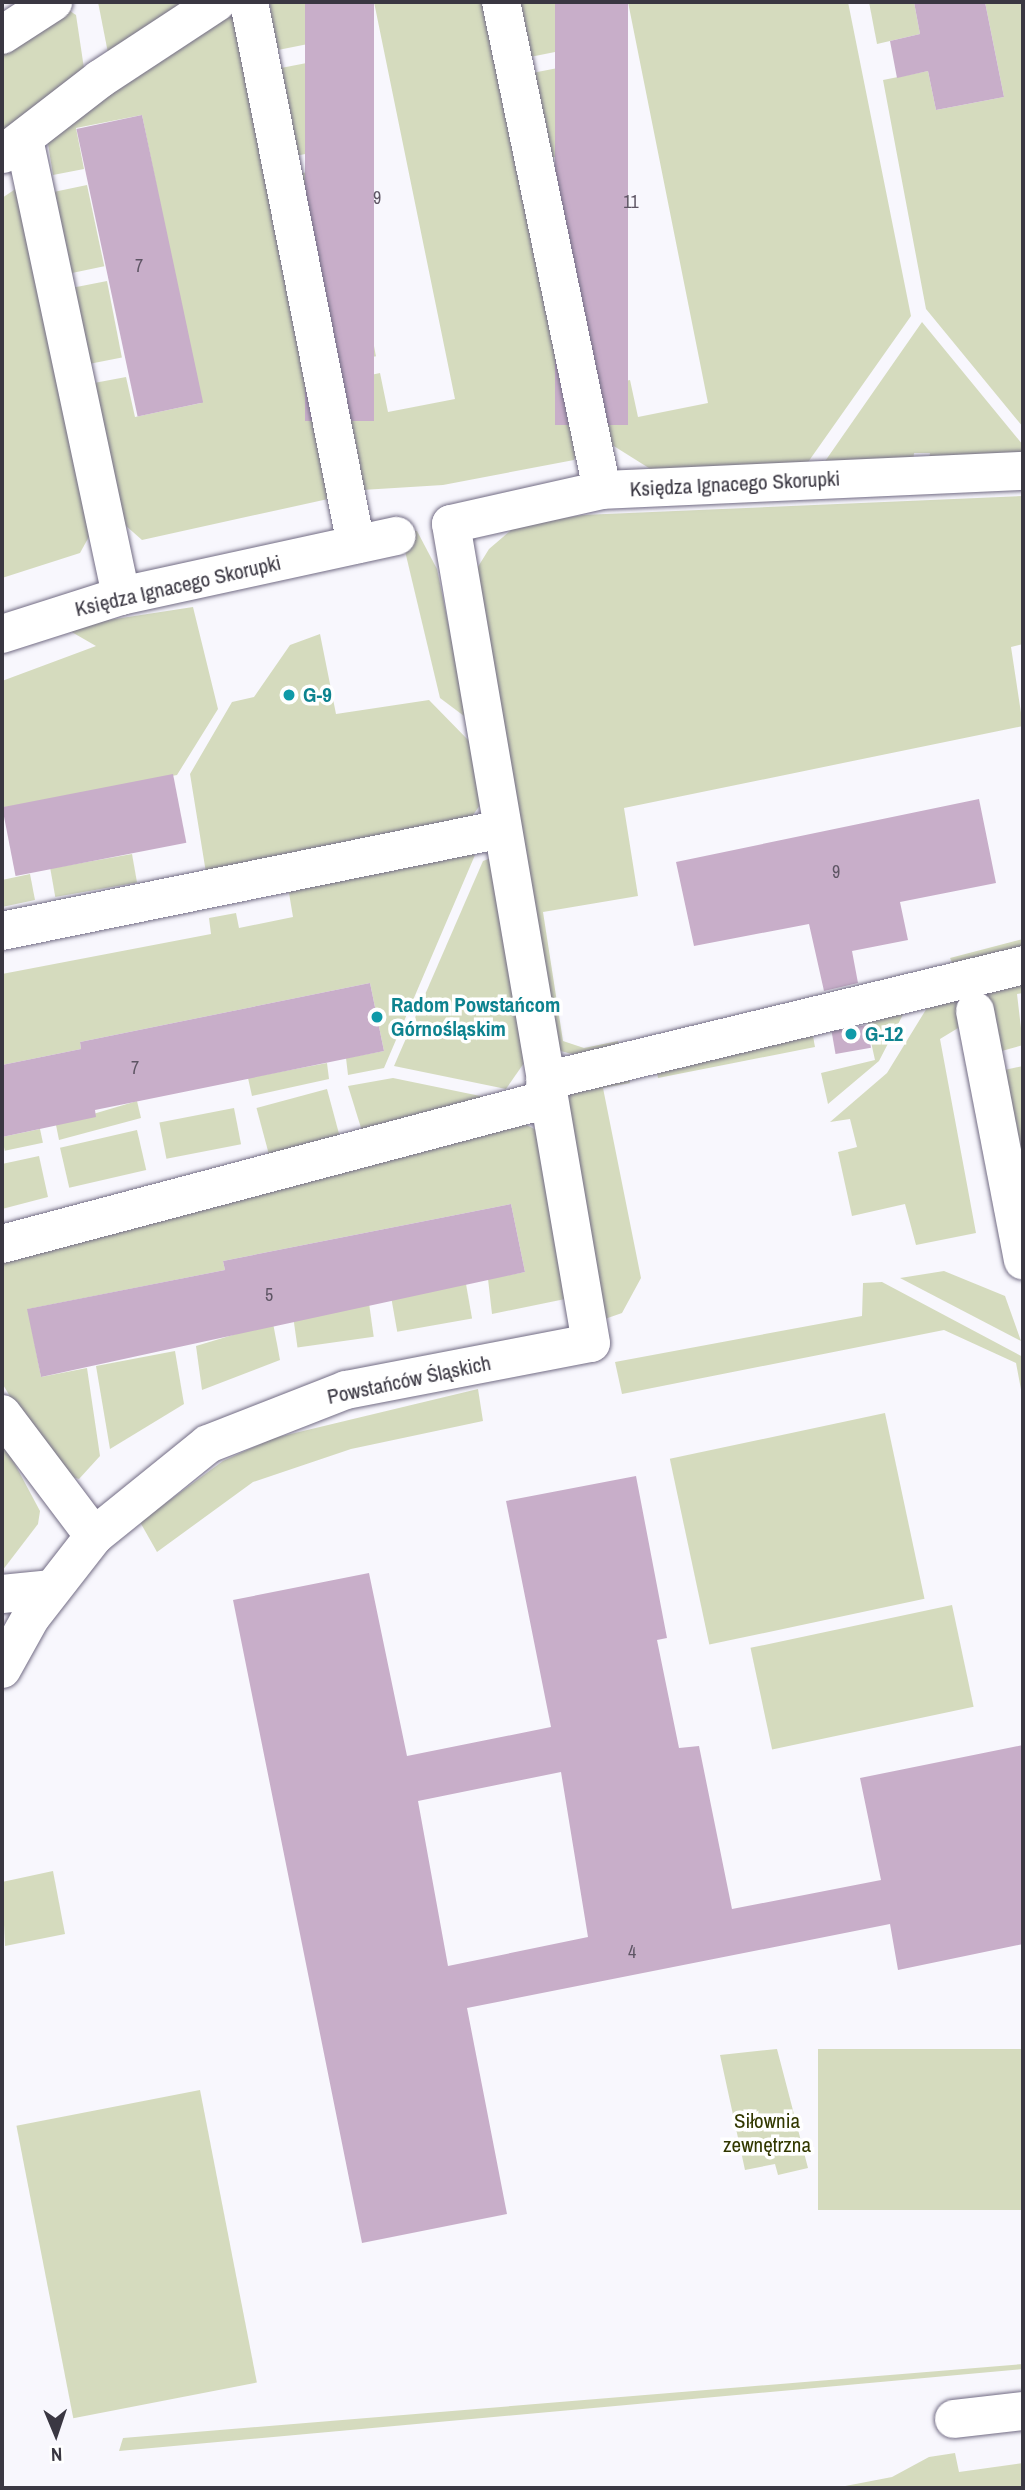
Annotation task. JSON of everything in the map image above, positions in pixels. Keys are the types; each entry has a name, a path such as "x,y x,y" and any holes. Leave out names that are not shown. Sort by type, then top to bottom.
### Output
{"street":[{"path":"2,35 54,2"},
{"path":"121,596 13,147 100,79 218,2"},
{"path":"249,2 356,545"},
{"path":"501,2 602,491"},
{"name":"Księdza Ignacego Skorupki","path":"502,829 451,524 602,491 1023,471"},
{"name":"Księdza Ignacego Skorupki","path":"2,634 121,596 397,536"},
{"path":"2,931 502,829 547,1090"},
{"path":"2,1244 547,1090 1023,965"},
{"path":"975,1011 1023,1260"},
{"name":"Powstańców Śląskich","path":"2,1669 50,1589 94,1536 208,1444 267,1418 346,1390 591,1343 547,1090"},
{"path":"2,1414 94,1536"},
{"path":"2,1594 50,1589"},
{"path":"954,2419 1023,2411"}],"green space":[{"path":"98,2 192,2 109,58"},
{"path":"270,2 305,2 313,43 273,51"},
{"path":"374,2 490,2 579,449 574,460 443,485 362,490 338,382 380,373 388,412 455,399"},
{"path":"515,2 555,2 565,50 525,58"},
{"path":"628,2 848,2 911,316 806,465 652,470 609,443 594,388 630,380 638,417 708,403"},
{"path":"869,2 914,2 920,34 877,44"},
{"path":"985,2 1023,2 1023,427 926,309 883,80 928,71 936,110 1004,97"},
{"path":"226,8 236,21 328,499 142,540 125,525 94,383 126,377 135,417 201,403 142,115 76,128 84,169 53,175 47,137"},
{"path":"67,9 76,15 85,75 2,138 2,52"},
{"path":"317,61 334,148 293,156 276,69"},
{"path":"568,66 585,151 546,159 530,73"},
{"path":"338,166 355,251 311,260 295,174"},
{"path":"589,171 608,259 569,267 550,179"},
{"path":"23,184 91,533 80,553 2,578 2,198"},
{"path":"87,185 104,266 72,273 55,192"},
{"path":"359,269 376,356 332,365 315,278"},
{"path":"610,275 626,359 588,367 572,282"},
{"path":"107,281 122,358 88,364 73,288"},
{"path":"922,322 1023,445 1023,461 928,463 930,453 914,453 913,462 821,467"},
{"path":"1023,496 1023,644 1011,647 1023,726 624,808 638,896 543,912 563,1041 584,1048 618,1041 618,1051 583,1057 553,1049 476,570 489,549 517,525 583,515"},
{"path":"400,530 417,531 437,569 468,719 440,698"},
{"path":"193,607 218,709 177,775 2,808 2,681 96,646 63,627"},
{"path":"320,634 336,714 429,700 473,745 480,805 471,818 207,879 190,774 232,702 254,697 290,645"},
{"path":"468,852 475,855 384,1068 348,1075 346,1058 384,1051 370,983 80,1042 81,1049 2,1065 2,974 211,934 209,918 236,913 239,928 293,917 288,887"},
{"path":"132,854 137,883 55,897 50,868"},
{"path":"491,858 524,1063 506,1089 394,1066 483,861"},
{"path":"30,874 35,900 2,907 2,880"},
{"path":"1023,939 1023,949 953,965 950,958"},
{"path":"1023,974 1023,993 1017,994 1023,1045 998,1052 984,983"},
{"path":"954,989 963,1025 940,1039 976,1233 916,1245 905,1204 852,1216 838,1152 857,1147 850,1119 830,1122 887,1073 930,1003"},
{"path":"911,999 879,1061 828,1104 821,1073 875,1060 865,1015"},
{"path":"811,1025 815,1047 658,1078 656,1063"},
{"path":"327,1063 329,1079 252,1096 248,1078"},
{"path":"1023,1066 1023,1151 1016,1153 1000,1071"},
{"path":"628,1069 630,1083 603,1088 641,1278 622,1313 602,1320 562,1098"},
{"path":"393,1078 490,1098 362,1131 348,1086"},
{"path":"327,1089 340,1136 269,1155 256,1108"},
{"path":"137,1101 141,1118 59,1140 56,1125"},
{"path":"234,1108 241,1144 166,1159 159,1123"},
{"path":"523,1123 540,1132 570,1298 492,1314 488,1279 525,1272 511,1204 223,1261 225,1270 28,1309 41,1377 87,1368 100,1456 79,1479 55,1472 2,1383 2,1263"},
{"path":"40,1129 43,1143 5,1151 2,1137"},
{"path":"137,1130 146,1170 69,1188 60,1148"},
{"path":"39,1156 48,1197 2,1209 2,1164"},
{"path":"944,1271 1005,1296 1021,1341 900,1278"},
{"path":"882,1282 1023,1357 1023,1400 1016,1363 944,1330 622,1394 615,1362 862,1316 863,1283"},
{"path":"466,1284 472,1318 397,1332 391,1297"},
{"path":"369,1303 374,1337 297,1347 293,1314"},
{"path":"273,1323 280,1360 202,1390 196,1346"},
{"path":"175,1351 184,1404 110,1449 96,1366"},
{"path":"478,1389 483,1421 351,1449 253,1482 157,1552 140,1522 223,1461 274,1438"},
{"path":"885,1413 925,1599 709,1645 670,1459"},
{"path":"2,1440 40,1511 38,1524 2,1571"},
{"path":"952,1605 974,1707 772,1750 751,1648"},
{"path":"53,1871 65,1934 5,1946 2,1882"},
{"name":"Siłownia zewnętrzna","path":"777,2049 808,2168 778,2175 775,2164 745,2170 720,2055"},
{"path":"818,2049 1023,2049 1023,2210 818,2210"},
{"path":"200,2090 257,2383 73,2418 16,2126"},
{"path":"1023,2364 1023,2369 119,2451 123,2438"},
{"path":"955,2453 959,2472 1023,2463 1021,2488 835,2488 892,2477 929,2457"}],"building":[{"path":"305,2 374,2 374,421 305,421"},
{"path":"555,2 628,2 628,425 555,425"},
{"path":"914,2 985,2 1004,97 936,110 928,71 897,78 890,41 920,34"},
{"path":"142,115 203,403 138,417 76,129"},
{"path":"173,774 186,843 16,876 2,807"},
{"path":"979,799 996,883 900,902 908,940 852,951 858,983 824,991 809,924 694,946 676,862"},
{"path":"370,983 384,1051 95,1110 96,1117 2,1137 2,1065 81,1049 80,1042"},
{"name":"G-12","path":"867,1025 871,1048 836,1054 832,1031"},
{"path":"511,1204 525,1272 41,1377 27,1309 225,1270 223,1261"},
{"path":"636,1476 667,1638 657,1640 679,1748 699,1746 732,1909 881,1880 860,1778 1023,1745 1023,1944 898,1970 890,1924 467,2008 507,2214 362,2243 233,1600 369,1573 407,1756 551,1727 506,1501","holes":["561,1772 588,1937 448,1966 418,1801"]}],"place":[{"name":"G-9","path":"289,695"},
{"name":"Radom Powstańcom Górnośląskim","path":"377,1017"},
{"name":"G-12","path":"851,1034"}]}
